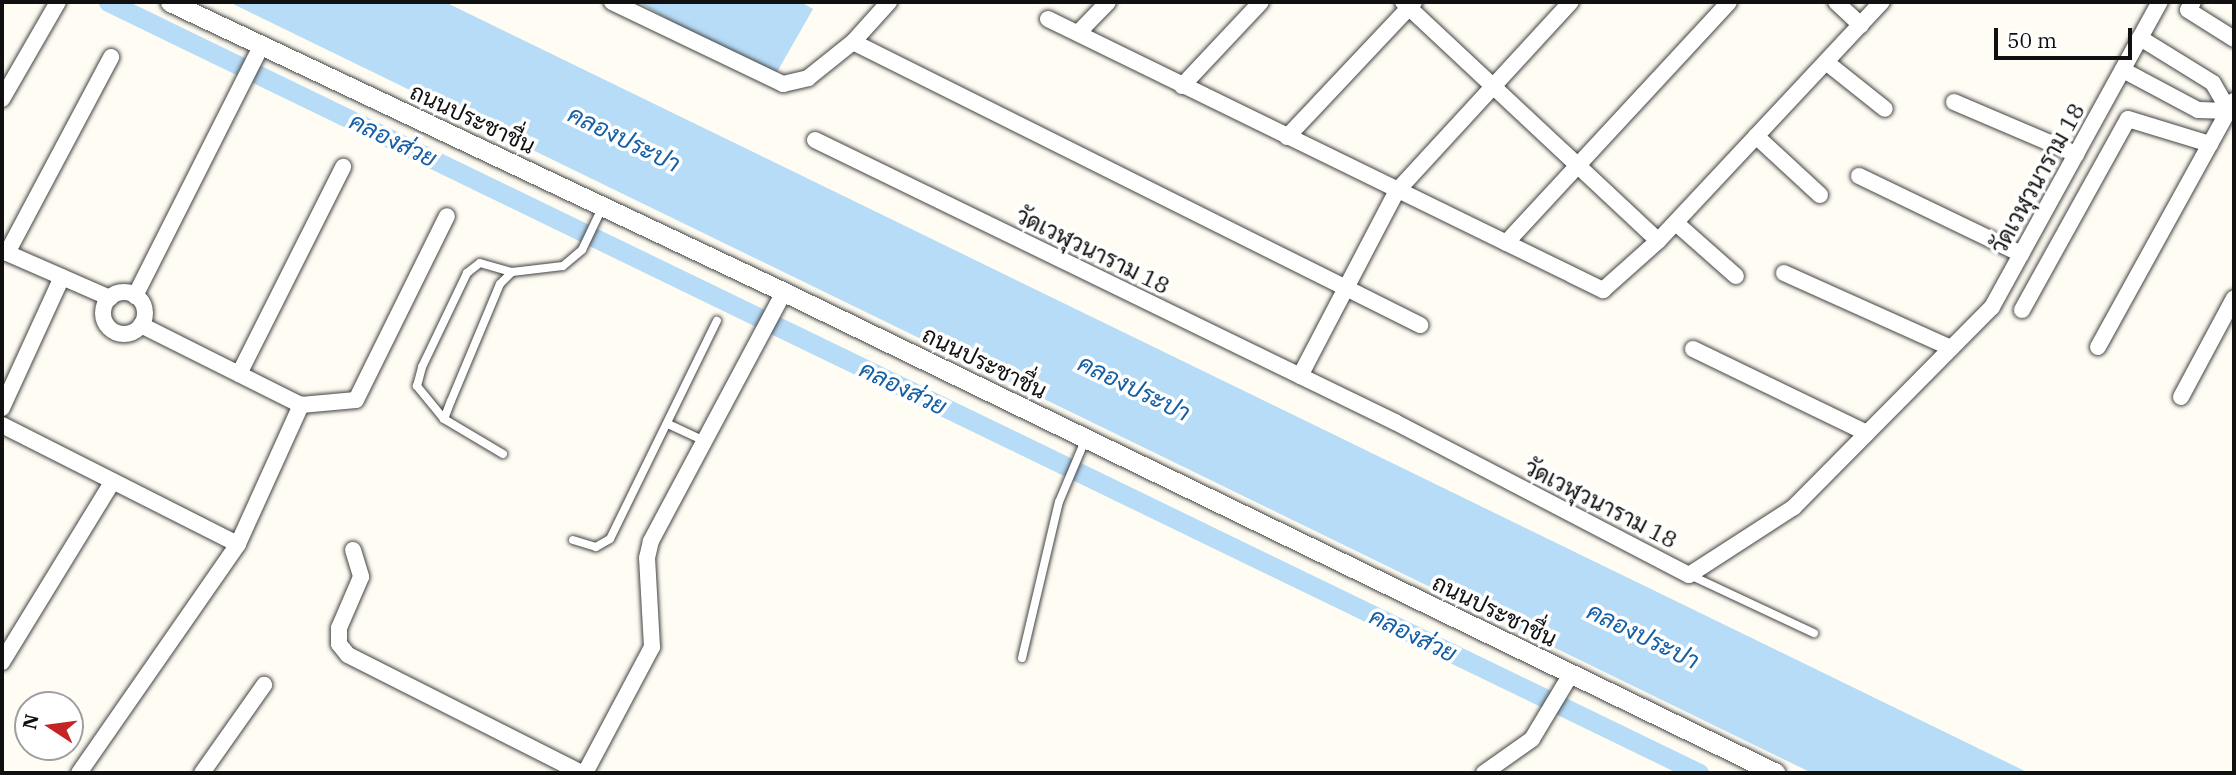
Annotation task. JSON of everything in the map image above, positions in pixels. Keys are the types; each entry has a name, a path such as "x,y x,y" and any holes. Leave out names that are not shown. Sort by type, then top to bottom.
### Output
{"street":[{"path":"2,99 58,2"},
{"name":"ถนนประชาชื่น","path":"170,2 260,49 603,206 1086,438 1572,674 1753,768 1775,773"},
{"path":"612,2 783,84 808,78 853,42 889,2"},
{"path":"1078,33 1108,2"},
{"path":"1182,86 1261,2"},
{"path":"1300,376 1396,192 1571,2"},
{"path":"1506,243 1729,2"},
{"path":"1836,2 1861,25"},
{"path":"1048,19 1396,192 1604,290 1676,223 1882,2"},
{"name":"วัดเวฬุวนาราม 18","path":"815,140 1300,376 1689,575 1794,507 1992,307 2160,2"},
{"path":"2193,2 2188,10 2234,39"},
{"path":"1287,137 1409,4 1658,241"},
{"path":"2140,38 2213,83 2232,109"},
{"path":"853,42 1420,325"},
{"path":"135,296 260,49"},
{"path":"110,298 7,253 111,57"},
{"path":"1826,62 1885,109"},
{"path":"2123,70 2198,110 2232,109"},
{"path":"1954,103 2076,154"},
{"path":"2098,347 2232,109"},
{"path":"2022,310 2128,119 2210,144"},
{"path":"1756,136 1819,195"},
{"path":"239,374 343,167"},
{"path":"1859,176 2021,254"},
{"path":"141,325 300,405 356,400 447,216"},
{"path":"1676,223 1736,276"},
{"path":"1784,273 1951,348"},
{"path":"2,408 62,277"},
{"path":"122,292 135,296 143,306 141,325 123,334 111,329 103,310 110,298 122,292"},
{"path":"353,550 361,577 339,628 340,644 348,655 583,773 652,647 647,558 651,541 759,334 784,292"},
{"path":"2181,397 2234,298"},
{"path":"1693,349 1867,433"},
{"path":"87,770 238,544 300,405"},
{"path":"2,425 238,544"},
{"path":"2,662 113,481"},
{"path":"1492,771 1532,739 1572,674"},
{"path":"202,773 264,685"}],"lane":[{"path":"503,454 444,419 417,386 422,368 467,272 480,263 512,272 556,269 582,250 603,206"},
{"path":"444,419 494,295 512,272"},
{"path":"573,540 596,547 610,539 717,321"},
{"path":"668,424 704,441"},
{"path":"1022,658 1059,502 1086,438"},
{"path":"1689,575 1814,634"}],"water":[{"name":"คลองประปา","path":"229,2 445,2 2029,773 1812,773"},
{"path":"638,2 801,2 813,9 773,79"}],"waterway":[{"name":"คลองส่วย","path":"108,2 1699,773"}]}
